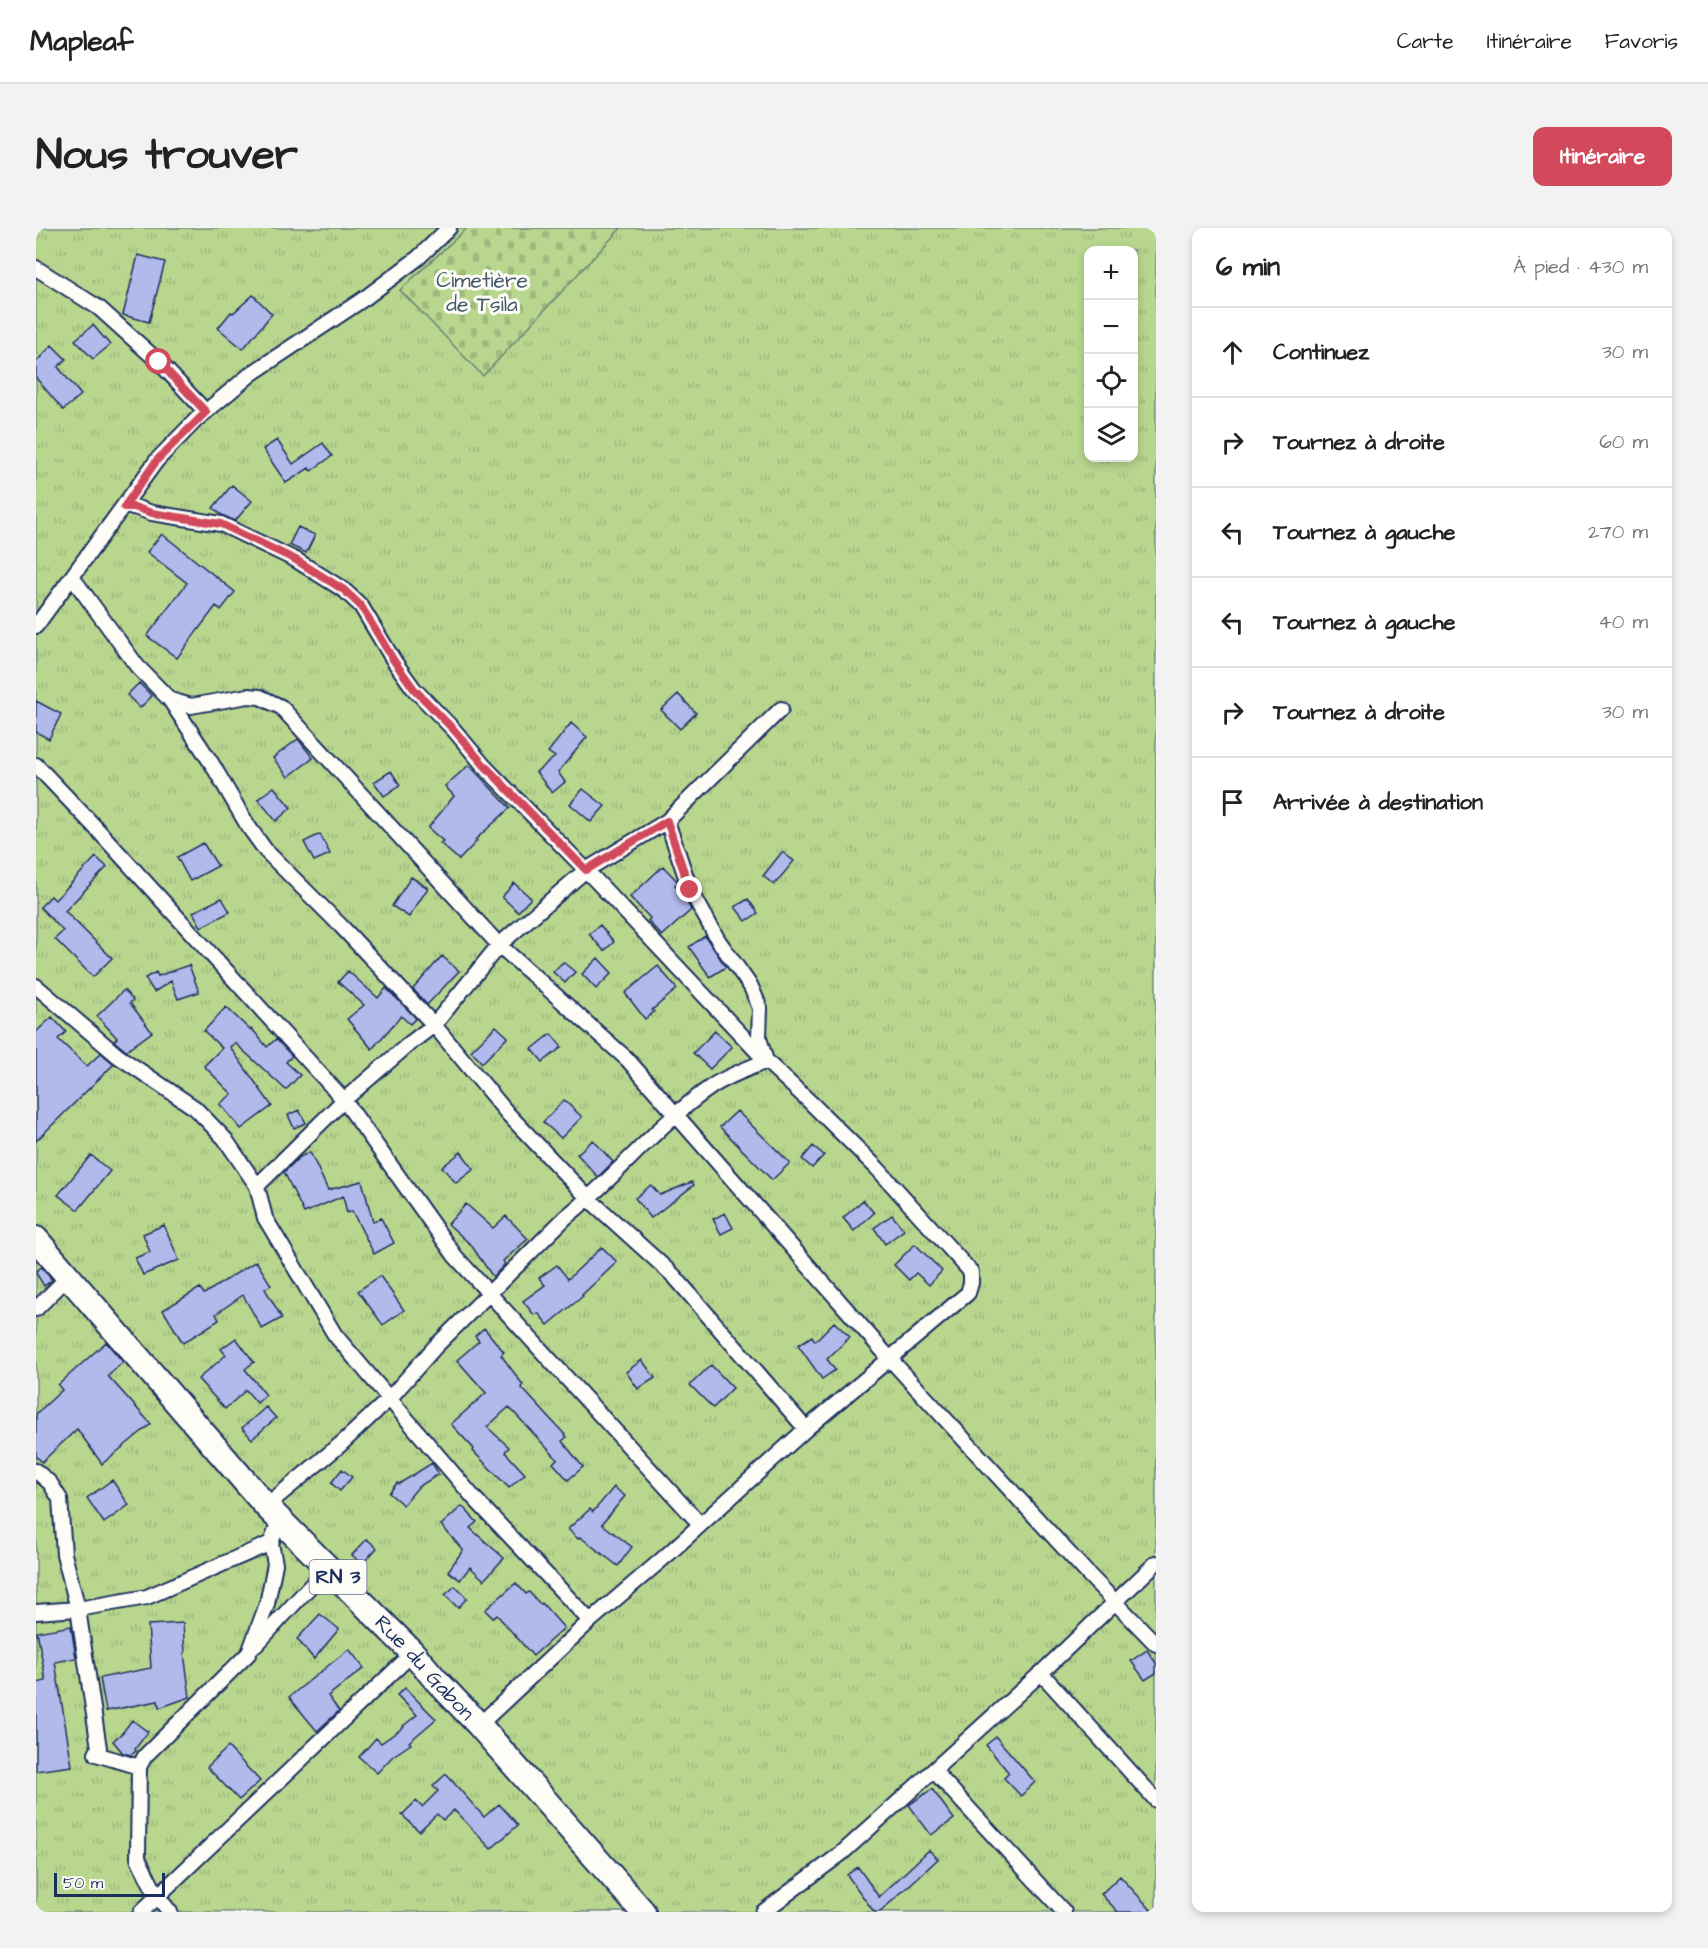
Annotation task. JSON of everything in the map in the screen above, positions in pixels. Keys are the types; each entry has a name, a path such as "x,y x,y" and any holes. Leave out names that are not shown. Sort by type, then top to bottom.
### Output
{"highway":[{"name":"Rue du Gabon","path":"36,1239 273,1512 413,1653 643,1912"}],"street":[{"path":"36,626 157,460 206,412 251,374 365,298 418,258 449,228"},
{"path":"38,274 99,308 153,356 206,412"},
{"path":"124,507 221,524 296,560 344,590 361,606 414,689 766,1061 878,1168 970,1272 971,1283 968,1293 806,1429 666,1557 590,1621 479,1725"},
{"path":"72,577 137,666 170,700 266,851 341,926 434,1025 508,1114 589,1199 674,1276 806,1429"},
{"path":"170,700 191,705 209,704 248,696 260,697 281,707 499,945 627,1059 890,1359 1156,1644"},
{"path":"257,1186 344,1100 434,1025 499,945 586,870 667,821 782,709"},
{"path":"36,765 96,827 344,1100 455,1256 700,1524"},
{"path":"667,821 690,890 718,940 750,987 760,1008 759,1038 766,1061"},
{"path":"36,986 118,1056 195,1108 225,1138 257,1186 265,1218 335,1335 474,1498 590,1621"},
{"path":"249,1653 267,1604 275,1564 271,1543 273,1512 389,1398 435,1347 566,1217 589,1199 675,1115 713,1085 766,1061"},
{"path":"36,1309 68,1277"},
{"path":"36,1471 50,1483 60,1499 64,1554 78,1609 99,1748 96,1754 139,1767"},
{"path":"36,1612 78,1609 147,1598 271,1543"},
{"path":"763,1912 842,1852 934,1771 1116,1603 1156,1563"},
{"path":"170,1912 157,1896 138,1858 139,1767 145,1756 249,1653 328,1567"},
{"path":"141,1912 413,1653"},
{"path":"1041,1672 1156,1800"},
{"path":"934,1771 1064,1912"}],"green space":[{"path":"36,228 1156,228 1156,1912 36,1912"},
{"name":"Cimetière de Tsila","path":"467,228 621,228 483,376 400,290"}],"building":[{"path":"138,255 165,262 149,322 123,315"},
{"path":"253,295 272,314 243,349 218,328 231,312 233,313"},
{"path":"93,325 110,345 93,359 75,340"},
{"path":"52,345 66,359 58,367 81,395 63,410 36,378 36,362"},
{"path":"277,440 293,464 323,443 332,456 311,471 309,468 286,483 263,449"},
{"path":"232,485 252,501 235,521 213,508"},
{"path":"298,527 315,535 306,553 289,545"},
{"path":"162,534 235,592 221,610 216,606 177,658 147,636 187,583 147,552"},
{"path":"139,683 152,696 140,708 127,695"},
{"path":"678,694 696,713 680,729 661,710"},
{"path":"36,701 61,714 49,739 36,732"},
{"path":"571,723 587,737 558,772 565,782 552,793 536,772 555,757 548,752"},
{"path":"298,739 313,758 288,777 273,758"},
{"path":"469,765 510,808 475,840 477,841 459,860 440,843 443,841 428,828 454,796 445,786"},
{"path":"391,771 400,785 384,796 374,782"},
{"path":"274,787 291,808 276,821 258,799"},
{"path":"583,789 605,806 591,822 570,804"},
{"path":"320,834 330,854 314,861 304,842"},
{"path":"203,843 218,866 190,881 177,857"},
{"path":"782,852 794,861 774,885 763,876"},
{"path":"96,857 107,867 65,911 112,958 93,977 55,939 63,931 40,907 51,896 55,900"},
{"path":"663,866 678,882 675,885 691,910 662,936 648,921 650,918 630,897"},
{"path":"411,877 428,888 409,917 392,906"},
{"path":"514,883 531,898 518,912 502,897"},
{"path":"222,898 230,912 201,927 193,912"},
{"path":"748,899 758,913 746,921 735,907"},
{"path":"600,925 614,942 604,951 589,934"},
{"path":"705,936 726,967 710,977 689,947"},
{"path":"442,956 459,971 427,1005 413,989"},
{"path":"598,958 612,973 596,989 582,974"},
{"path":"563,962 575,972 565,983 553,972"},
{"path":"189,965 199,992 178,999 171,981 154,992 145,978 156,972 158,976"},
{"path":"658,966 677,989 645,1019 625,993"},
{"path":"348,971 378,998 386,988 416,1018 410,1024 401,1016 372,1049 347,1019 364,1005 338,982"},
{"path":"124,990 133,1000 130,1003 152,1032 126,1051 114,1041 117,1038 97,1016"},
{"path":"226,1007 250,1030 252,1029 267,1047 276,1039 292,1056 286,1062 300,1075 286,1090 235,1043 230,1047 272,1106 241,1129 220,1104 232,1094 204,1066 222,1048 204,1031"},
{"path":"52,1017 66,1032 58,1039 87,1066 101,1053 114,1064 36,1141 36,1032"},
{"path":"496,1026 508,1037 482,1063 471,1051"},
{"path":"715,1031 732,1047 710,1069 693,1053"},
{"path":"551,1034 562,1047 543,1062 532,1049"},
{"path":"564,1100 582,1117 561,1138 543,1122"},
{"path":"299,1110 306,1123 294,1128 288,1115"},
{"path":"737,1111 790,1163 772,1180 720,1127"},
{"path":"593,1140 613,1162 598,1177 577,1154"},
{"path":"813,1146 824,1155 812,1168 802,1159"},
{"path":"310,1152 328,1190 362,1181 373,1222 381,1218 394,1243 374,1254 352,1211 347,1213 343,1196 304,1213 284,1172 300,1157"},
{"path":"461,1152 474,1169 456,1183 442,1167"},
{"path":"91,1155 110,1171 78,1210 58,1195"},
{"path":"692,1182 694,1185 651,1218 635,1198 651,1185 660,1195"},
{"path":"863,1200 874,1213 854,1231 843,1218"},
{"path":"466,1204 493,1228 506,1216 528,1239 503,1261 505,1264 493,1277 471,1245 448,1224"},
{"path":"725,1213 733,1228 721,1234 713,1219"},
{"path":"892,1215 904,1230 885,1244 874,1228"},
{"path":"164,1225 179,1260 143,1275 135,1258 150,1252 143,1234"},
{"path":"915,1244 942,1271 929,1285 916,1273 909,1280 894,1265"},
{"path":"602,1247 617,1262 583,1296 548,1325 538,1313 534,1315 523,1301 545,1285 539,1278 557,1265 568,1279"},
{"path":"256,1261 271,1285 265,1289 282,1318 262,1329 243,1295 216,1314 219,1320 183,1343 163,1310 200,1288 204,1294"},
{"path":"42,1267 52,1280 44,1286 36,1273"},
{"path":"380,1276 404,1310 383,1325 358,1291"},
{"path":"834,1322 850,1337 827,1359 835,1370 822,1379 798,1345 812,1336 815,1341"},
{"path":"484,1328 504,1352 501,1355 523,1385 521,1387 567,1437 562,1441 583,1467 568,1480 553,1463 557,1459 509,1407 487,1427 509,1447 505,1452 525,1474 509,1488 473,1451 474,1449 451,1424 486,1393 457,1360 479,1341 475,1336"},
{"path":"236,1338 254,1362 245,1369 266,1395 257,1403 246,1390 225,1409 198,1379 226,1355 221,1349"},
{"path":"106,1342 123,1362 108,1376 151,1424 102,1464 77,1429 42,1462 36,1456 36,1414 62,1390 58,1385"},
{"path":"642,1360 655,1378 638,1389 626,1372"},
{"path":"711,1365 733,1388 713,1408 690,1385"},
{"path":"266,1407 276,1418 252,1439 242,1428"},
{"path":"432,1463 439,1474 418,1487 403,1505 389,1493 397,1483 399,1484"},
{"path":"342,1469 352,1477 340,1491 331,1483"},
{"path":"112,1480 129,1505 104,1523 87,1498"},
{"path":"614,1487 625,1496 602,1524 632,1547 618,1566 580,1537 578,1539 568,1529 590,1509 593,1512"},
{"path":"462,1506 477,1522 470,1528 504,1558 484,1580 470,1567 460,1580 448,1571 463,1550 441,1525"},
{"path":"367,1539 377,1548 362,1564 352,1555"},
{"path":"516,1583 526,1594 529,1592 541,1605 542,1603 564,1628 533,1656 497,1615 493,1618 485,1610"},
{"path":"455,1586 467,1598 458,1608 445,1595"},
{"path":"320,1614 339,1629 314,1659 297,1639"},
{"path":"183,1623 184,1653 190,1697 159,1708 158,1701 106,1711 100,1678 151,1668 148,1625"},
{"path":"71,1626 76,1658 55,1662 72,1766 36,1771 36,1683 46,1681 37,1632"},
{"path":"349,1649 364,1668 328,1696 339,1711 317,1731 289,1697"},
{"path":"1147,1650 1156,1663 1156,1673 1145,1680 1131,1661"},
{"path":"405,1688 436,1719 377,1773 359,1757 376,1738 381,1743 417,1715 397,1695"},
{"path":"132,1720 148,1732 131,1755 123,1753 113,1741"},
{"path":"996,1737 1035,1782 1021,1796 1004,1778 1009,1773 986,1745"},
{"path":"228,1747 260,1781 239,1800 207,1767"},
{"path":"446,1774 484,1817 499,1804 518,1825 491,1849 454,1810 443,1820 437,1814 419,1831 402,1815 416,1801 422,1807 438,1791 433,1786"},
{"path":"932,1789 954,1819 931,1835 909,1805"},
{"path":"929,1850 938,1859 880,1912 874,1912 847,1875 858,1867 879,1897"},
{"path":"1120,1876 1153,1912 1118,1912 1101,1894"}],"route":[{"path":"159,362 206,412 157,460 124,507 221,524 296,560 344,590 361,606 414,689 586,870 667,821 690,890"}]}
